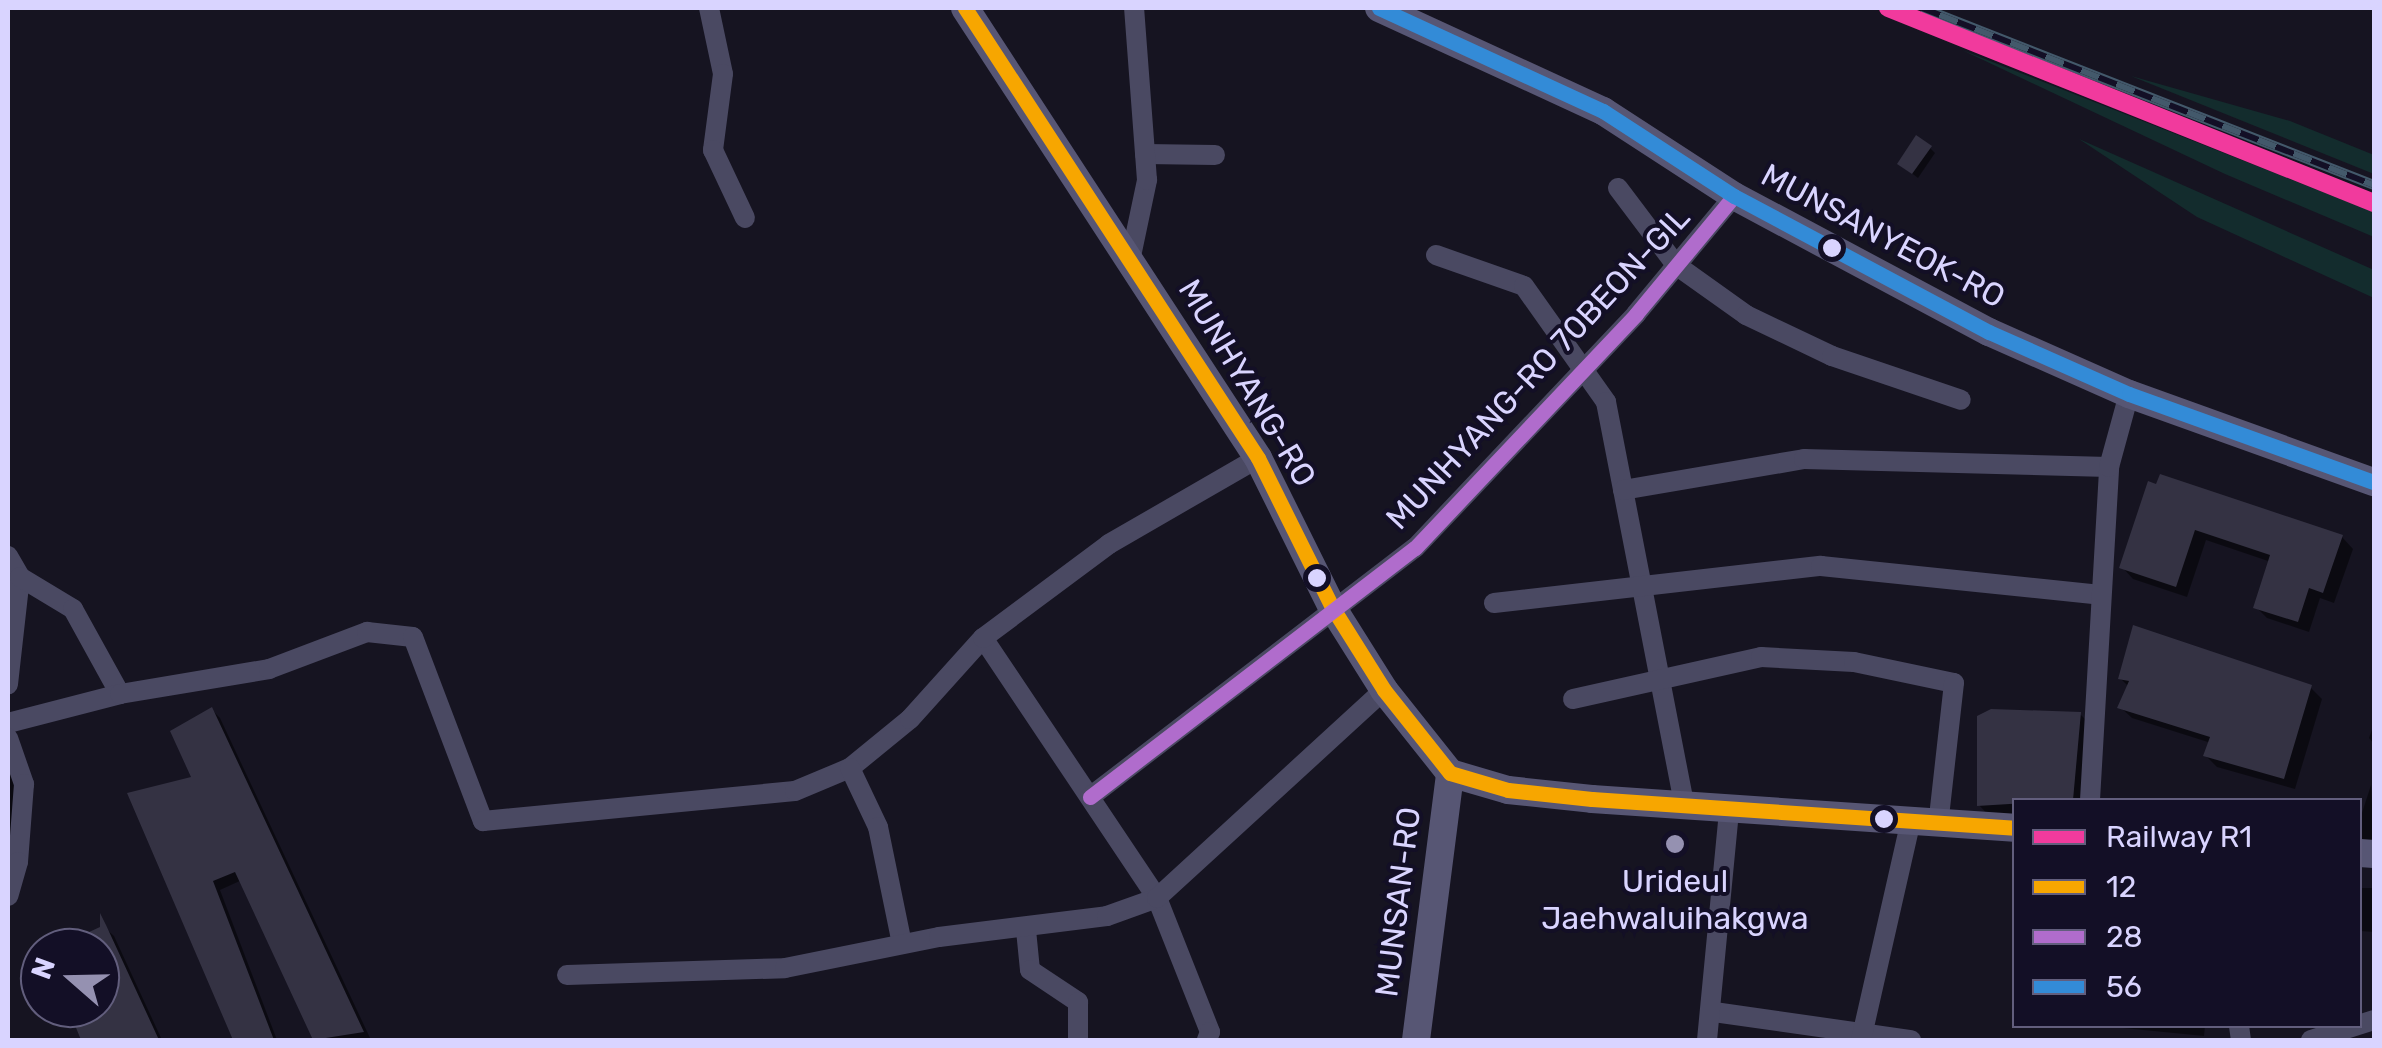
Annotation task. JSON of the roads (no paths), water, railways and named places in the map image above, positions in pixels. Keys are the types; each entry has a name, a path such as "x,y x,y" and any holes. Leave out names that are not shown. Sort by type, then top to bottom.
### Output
{"street":[{"path":"709,8 723,74 712,150 745,218"},
{"name":"MUNHYANG-RO","path":"965,8 1258,458 1332,607 1384,690 1450,773"},
{"path":"1130,261 1148,180 1134,8"},
{"name":"MUNSANYEOK-RO","path":"1379,8 1603,111 1734,196 1943,310 2129,394 2374,482"},
{"path":"1146,154 1214,154"},
{"path":"1618,188 1676,265 1746,314 1832,356 1962,400"},
{"name":"MUNHYANG-RO 70BEON-GIL","path":"1090,797 1332,607 1367,590 1415,548 1584,368 1734,196"},
{"path":"1436,255 1524,286 1606,402 1640,588 1665,683 1685,806"},
{"path":"2090,798 2109,468 2129,394"},
{"path":"8,723 120,694 269,670 368,632 413,637 483,821 795,791 850,768 910,719 984,638 1109,544 1258,458"},
{"path":"1623,490 1804,459 2109,468"},
{"path":"8,556 20,577 73,609 120,694"},
{"path":"1494,603 1821,566 2101,595"},
{"path":"8,684 20,577"},
{"path":"984,638 1157,898 1215,1038"},
{"path":"1573,700 1665,683 1761,657 1854,662 1954,684 1924,824 1862,1037"},
{"path":"567,975 736,973 902,944 1107,916 1157,898 1384,690"},
{"path":"8,738 24,784 18,862 8,896"},
{"path":"850,768 878,826 902,944"},
{"path":"1450,773 1508,790 1729,810 2012,828"},
{"name":"MUNSAN-RO","path":"1416,1040 1450,773"},
{"path":"1707,1040 1714,1012 1729,810"},
{"path":"1026,930 1030,970 1078,1002 1078,1040"},
{"path":"1714,1012 1862,1037 1911,1040"},
{"path":"2312,1040 2349,1028"}],"railway":[{"path":"1922,8 2374,185"}],"rail line":[{"name":"R1","path":"1888,8 2374,203"}],"place":[{"name":"Urideul Jaehwaluihakgwa","path":"1675,844"}]}
